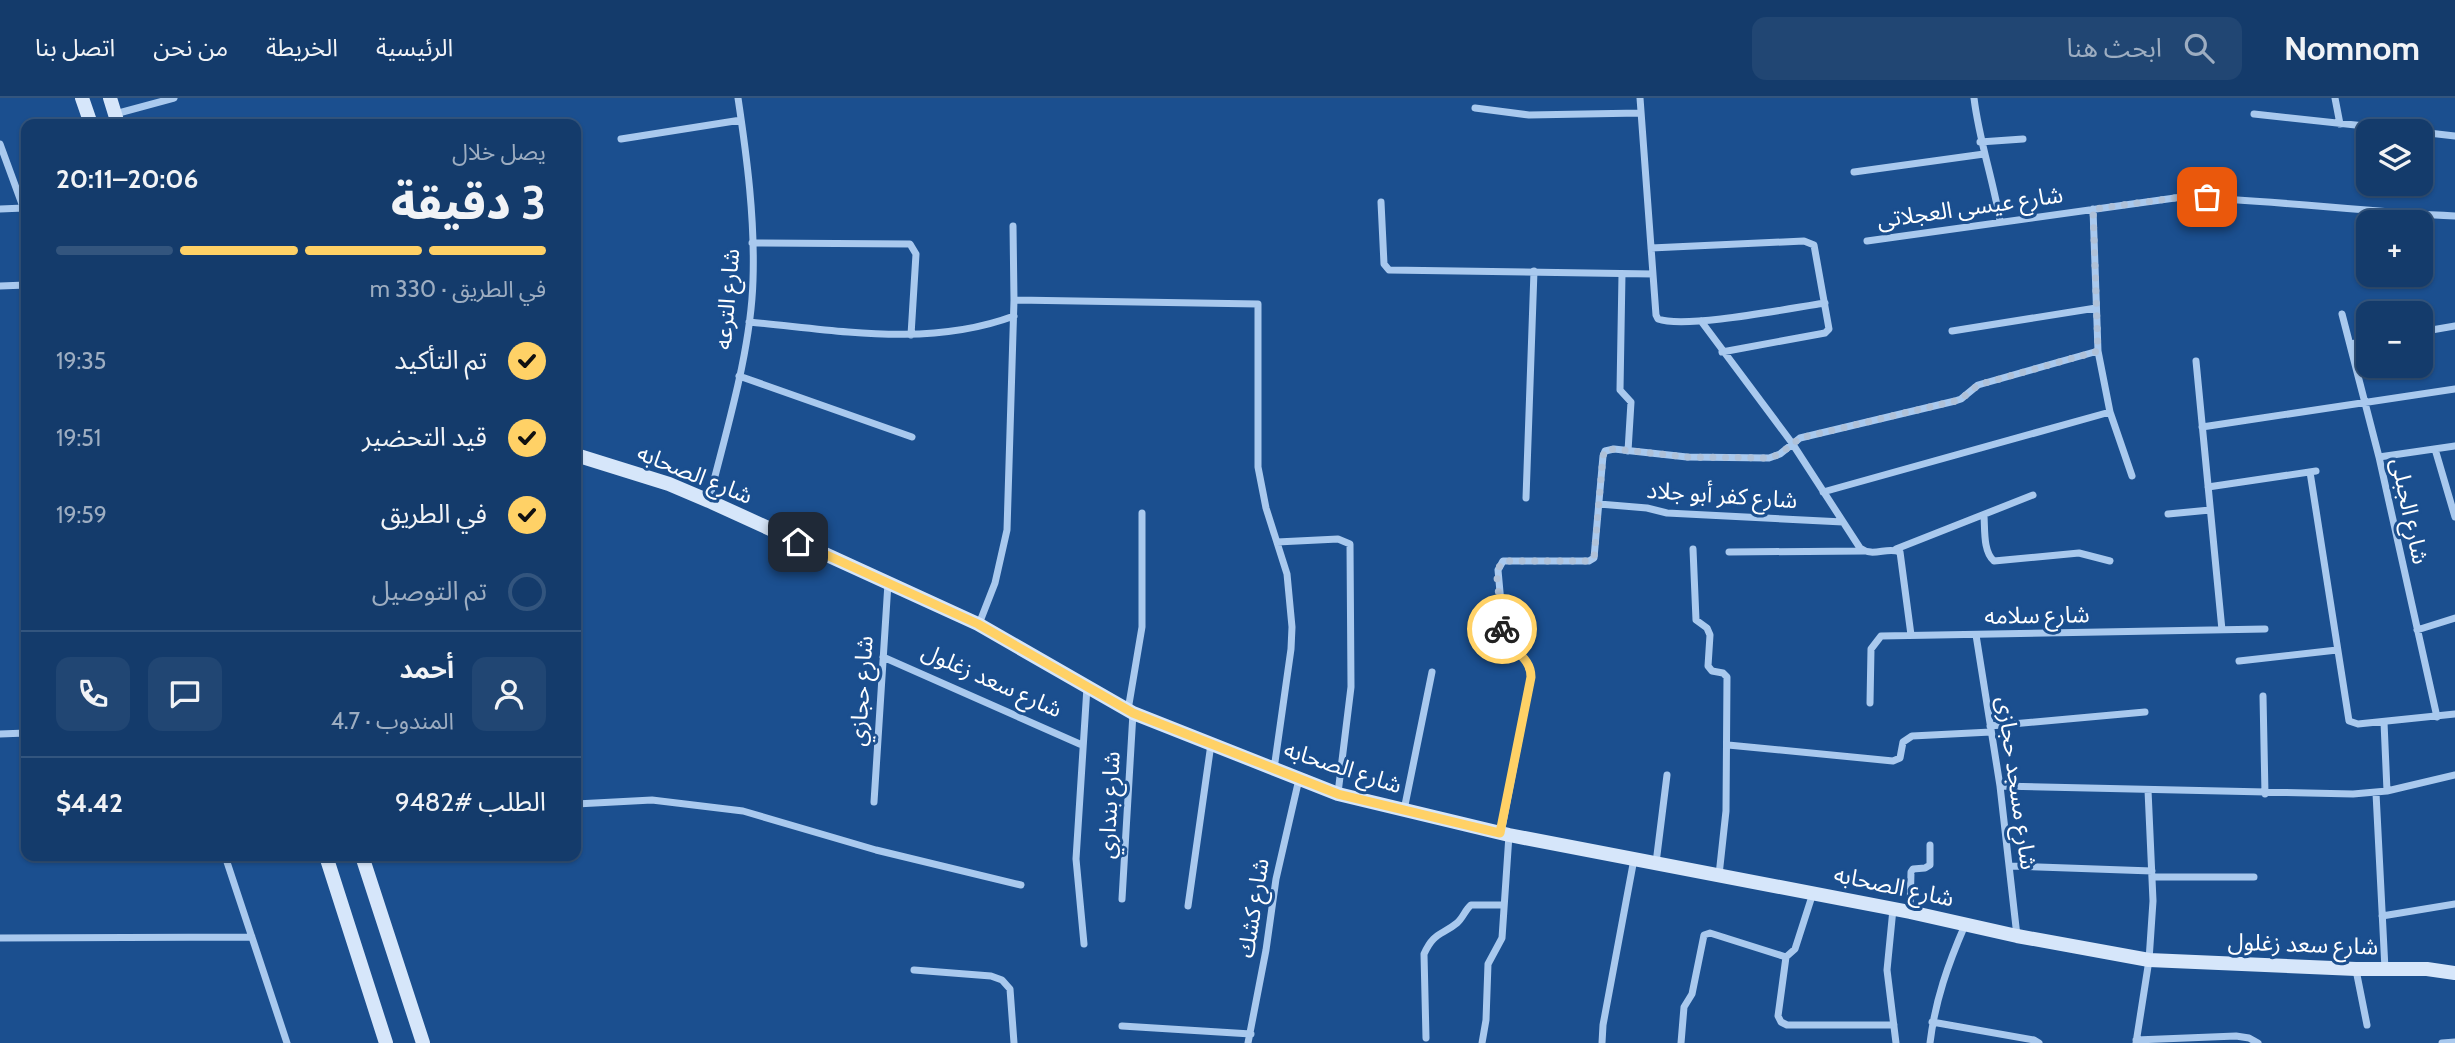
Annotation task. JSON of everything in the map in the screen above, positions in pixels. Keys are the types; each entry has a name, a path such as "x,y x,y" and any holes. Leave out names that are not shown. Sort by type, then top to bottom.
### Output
{"street":[{"path":"82,98 89,119"},
{"path":"110,98 117,119 174,98"},
{"name":"شارع الترعه","path":"709,501 739,376 753,280 749,182 738,98"},
{"path":"1640,98 1656,315 1660,321 1701,321 1825,303"},
{"path":"1974,98 1980,142 1992,176 2000,221"},
{"path":"2335,98 2340,124"},
{"path":"1475,108 1529,115 1640,113"},
{"path":"2254,114 2356,126"},
{"path":"621,138 741,120"},
{"path":"2433,133 2455,136"},
{"path":"1980,142 2023,139"},
{"path":"0,144 21,201"},
{"path":"1854,172 1984,154"},
{"name":"شارع عيسى العجلاتى","path":"1867,241 2182,197 2231,198 2455,216"},
{"path":"1381,202 1384,264 1390,270 1653,274"},
{"path":"0,209 21,212"},
{"path":"2093,209 2098,351 2110,412 2132,476"},
{"path":"978,624 995,583 1007,530 1014,316 1013,226"},
{"path":"1651,248 1810,242 1816,251 1829,325 1825,333 1722,352"},
{"path":"752,243 910,244 916,254 911,335"},
{"path":"1526,498 1534,271"},
{"path":"1622,274 1620,390 1631,402 1628,451"},
{"path":"0,286 21,285"},
{"path":"1014,300 1258,304 1258,467 1260,484 1287,574 1292,649 1274,769"},
{"path":"1952,331 2096,308"},
{"name":"شارع الجبلى","path":"2342,314 2379,457 2437,717"},
{"path":"749,321 911,335 962,331 1014,316"},
{"path":"1701,321 1792,443 1865,551"},
{"path":"2433,330 2455,326"},
{"path":"2350,344 2356,343"},
{"path":"1482,1043 1486,1020 1488,964 1502,938 1505,834 1531,677 1528,662 1504,636 1498,570 1503,561 1592,560 1595,555 1603,456 1609,448 1687,457 1769,458 1780,454 1800,438 1955,401 1978,385 2098,351"},
{"path":"2196,361 2222,630"},
{"path":"739,376 912,437"},
{"path":"2202,427 2455,388"},
{"path":"1823,492 2110,412"},
{"path":"2379,457 2455,446"},
{"path":"2435,449 2455,517"},
{"name":"شارع الصحابه","path":"581,457 669,484 709,501 978,624 1131,711 1338,794 1505,834 2149,960"},
{"path":"2208,487 2313,471 2349,721 2354,724 2385,722 2455,714"},
{"path":"1729,552 1871,553 1895,550 2033,495"},
{"name":"شارع كفر أبو جلاد","path":"1599,504 1653,509 1667,513 1843,522"},
{"path":"2168,514 2210,510"},
{"name":"شارع بنداري","path":"1122,899 1131,711 1142,627 1142,513"},
{"path":"1984,516 1987,551 1994,561 2079,553 2110,561"},
{"path":"1277,542 1338,539 1350,544 1351,687 1338,794"},
{"path":"1693,549 1696,620 1707,628 1710,635 1708,666 1712,671 1723,673 1727,677 1726,811 1719,875"},
{"path":"1895,550 1902,554 1912,635"},
{"name":"شارع حجازي","path":"874,802 888,583"},
{"path":"2417,630 2455,618"},
{"name":"شارع سلامه","path":"1870,703 1871,649 1881,636 2265,629"},
{"name":"شارع مسجد حجازى","path":"1976,635 2000,786 2017,936"},
{"path":"2239,661 2337,650"},
{"name":"شارع سعد زغلول","path":"883,657 1082,745"},
{"path":"1404,811 1432,672"},
{"path":"1084,944 1076,859 1087,687"},
{"path":"2263,695 2265,794"},
{"path":"1728,745 1893,761 1900,758 1903,742 1912,736 2145,712"},
{"path":"2385,722 2387,792"},
{"path":"0,734 21,733"},
{"path":"1188,906 1211,744"},
{"path":"1656,863 1667,775"},
{"path":"2000,786 2265,794 2376,793 2455,775"},
{"name":"شارع كشك","path":"1250,1039 1276,879 1299,779"},
{"path":"2148,790 2153,901 2149,960 2136,1042 2236,1036 2258,1043"},
{"path":"2376,793 2385,969"},
{"path":"581,804 652,800 743,811 877,850 1021,885"},
{"path":"1910,912 1911,872 1930,864 1930,845"},
{"path":"1602,1043 1633,859"},
{"path":"227,861 287,1043"},
{"path":"328,861 386,1043"},
{"path":"364,861 423,1043"},
{"path":"2010,866 2254,877"},
{"path":"1813,893 1795,949 1786,957 1779,1016 1783,1024 1894,1025"},
{"path":"2382,916 2455,904"},
{"path":"1426,1038 1424,954 1429,944 1460,920 1471,905 1504,905"},
{"path":"1894,909 1887,970 1896,1043"},
{"path":"1930,1043 1932,1021 1946,967 1965,924"},
{"path":"1681,1043 1684,1007 1692,995 1704,935 1710,933 1786,957"},
{"path":"0,938 252,937"},
{"name":"شارع سعد زغلول","path":"2149,960 2356,969 2427,969 2455,973"},
{"path":"2356,969 2367,1025"},
{"path":"914,970 990,976 1002,980 1010,989 1014,1043"},
{"path":"1932,1021 2039,1043"},
{"path":"1122,1026 1250,1039"},
{"path":"2442,1043 2455,1042"}],"way so far":[{"path":"1502,629 1497,578 1503,561 1589,561 1594,558 1605,450 1609,448 1687,457 1769,458 1780,454 1800,438 1955,401 1978,385 2098,351 2093,209 2182,197 2207,197"}],"route":[{"path":"798,542 978,624 1133,713 1338,794 1500,833 1531,677 1528,662 1508,643 1502,629"}]}
